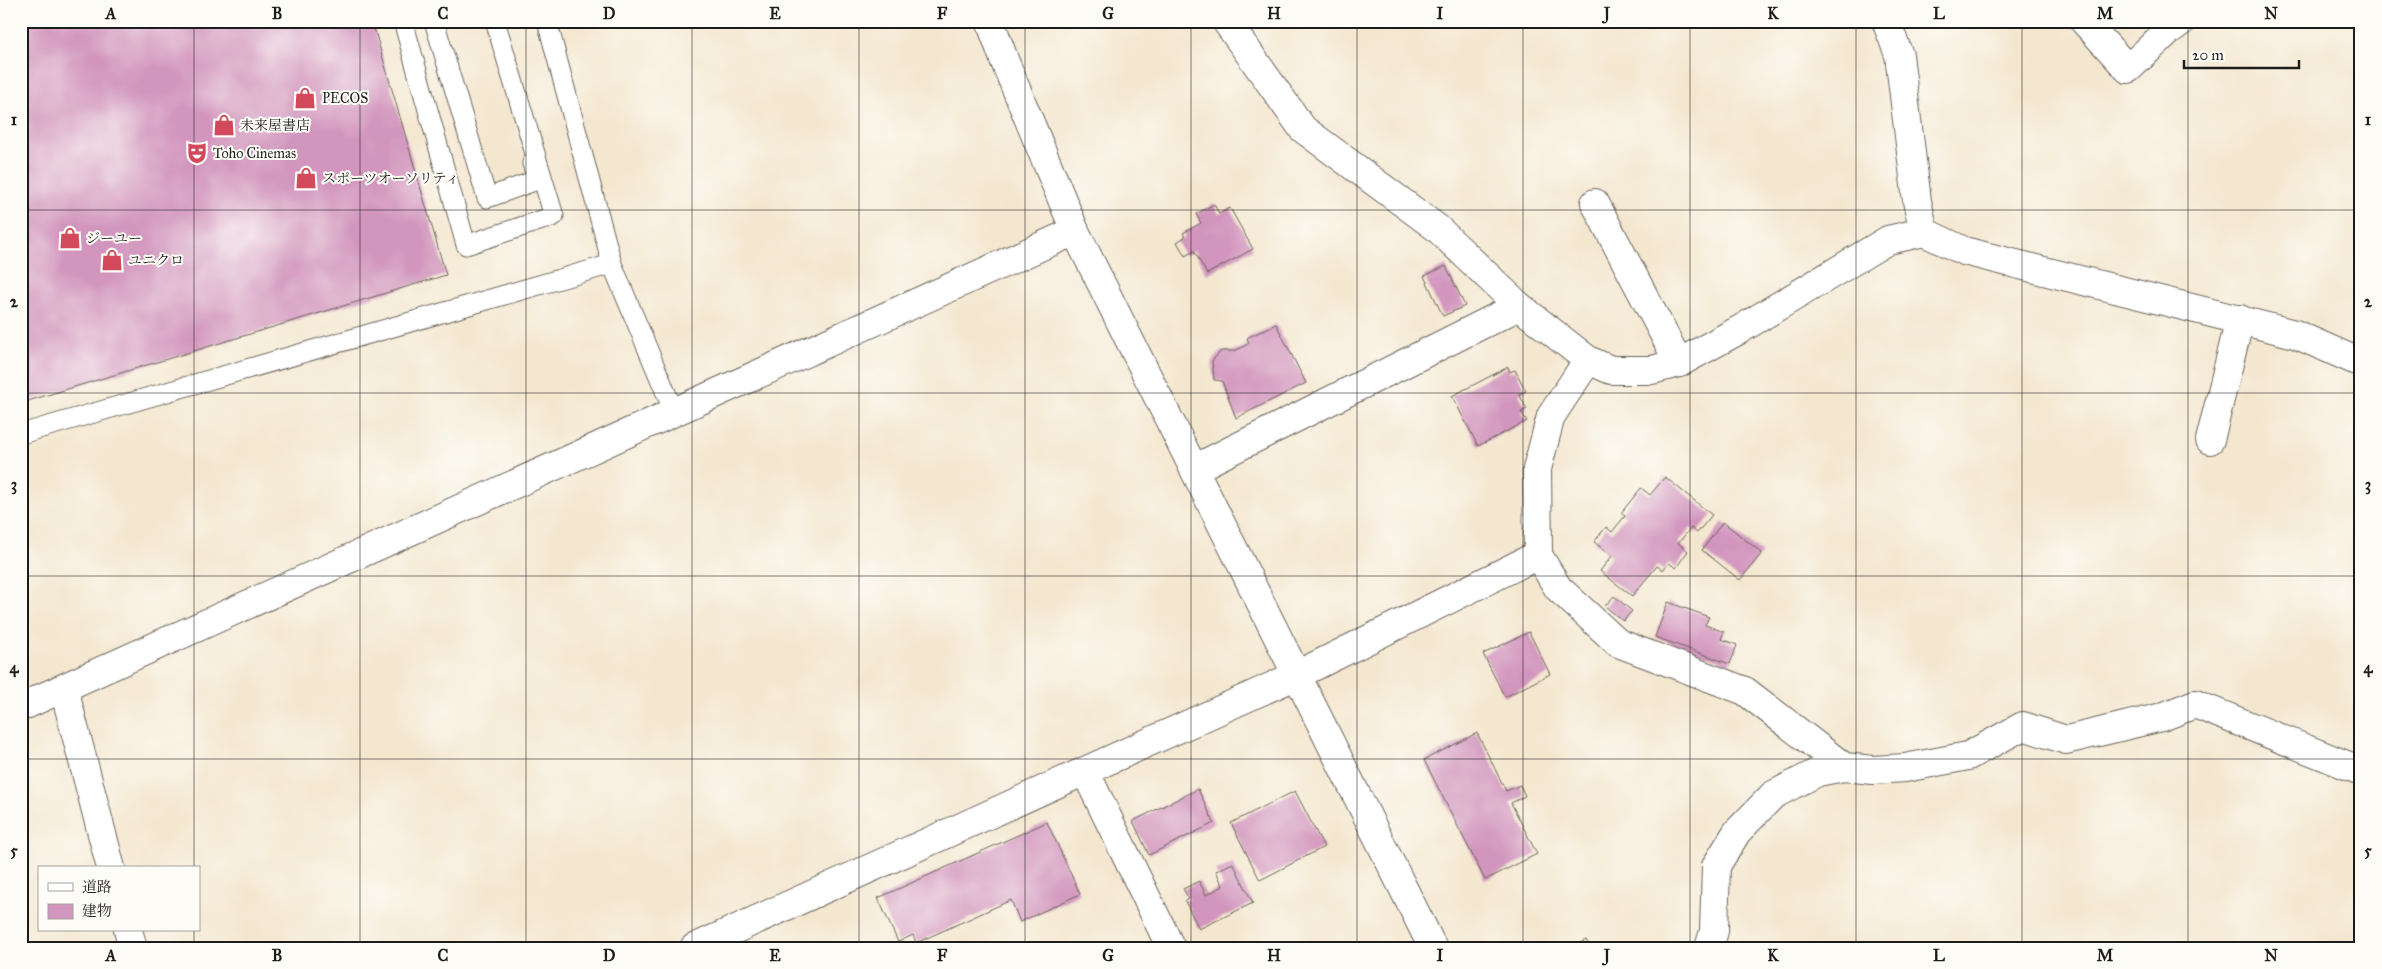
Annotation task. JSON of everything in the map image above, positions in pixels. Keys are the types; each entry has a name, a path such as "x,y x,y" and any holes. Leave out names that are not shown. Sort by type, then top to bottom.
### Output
{"street":[{"path":"990,21 1075,231 1196,468 1434,948"},
{"path":"1226,21 1303,129 1437,228 1519,306 1588,360 1611,370 1652,370 1678,363 1739,330 1888,240 1924,232 1964,252 2295,334 2361,363"},
{"path":"1886,21 1899,55 1918,201 1924,232"},
{"path":"2084,21 2128,69 2167,32 2182,21"},
{"path":"1595,203 1678,363"},
{"path":"21,707 1075,231"},
{"path":"1196,468 1519,306"},
{"path":"2210,440 2240,319"},
{"path":"1588,360 1551,416 1537,469 1538,555 1558,588 1618,643 1745,691 1844,767"},
{"path":"698,947 1297,675 1538,555"},
{"path":"64,688 111,866"},
{"path":"1708,948 1714,931 1716,866 1737,832 1772,795 1818,772 1844,767 1873,770 1905,768 1968,756 2023,726 2066,740 2162,717 2195,704 2361,771"},
{"path":"1085,771 1171,948"},
{"path":"128,932 132,948"}],"lane":[{"path":"403,21 466,245 554,216 495,21"},
{"path":"434,21 487,198 537,180 495,21"},
{"path":"547,21 612,264 674,412"},
{"path":"21,434 612,264"}],"building":[{"path":"21,21 372,21 446,275 21,403"},
{"path":"1214,204 1219,214 1230,208 1253,249 1207,274 1194,251 1185,256 1177,242 1185,237 1183,233 1201,223 1196,214"},
{"path":"1446,266 1465,306 1443,316 1424,276"},
{"path":"1276,324 1306,383 1236,418 1222,381 1214,380 1212,361 1221,351 1234,351 1243,347 1249,343 1247,338"},
{"path":"1508,367 1510,372 1515,370 1526,391 1519,394 1527,409 1521,412 1527,421 1478,446 1452,396"},
{"path":"1665,477 1712,515 1697,533 1691,528 1678,543 1688,551 1676,568 1669,563 1663,570 1657,566 1632,596 1600,571 1612,556 1594,542 1606,527 1612,532 1625,516 1621,513 1641,488 1650,495"},
{"path":"1723,522 1762,553 1740,580 1702,550"},
{"path":"1614,596 1632,611 1623,621 1605,606"},
{"path":"1668,602 1709,617 1705,625 1724,632 1721,639 1737,645 1730,664 1655,637"},
{"path":"1529,632 1550,674 1505,697 1483,654"},
{"path":"1477,733 1506,791 1520,785 1525,796 1511,803 1537,854 1485,880 1424,760"},
{"path":"1198,789 1214,823 1149,855 1133,821"},
{"path":"1295,791 1324,847 1260,880 1231,823"},
{"path":"1047,822 1080,894 1020,922 1011,900 916,943 913,935 898,942 878,898"},
{"path":"1233,863 1253,903 1199,929 1185,901 1189,899 1183,889 1199,881 1206,895 1223,886 1216,871"},
{"path":"1586,940 1590,948 1570,948"}],"place":[{"name":"PECOS","path":"305,98"},
{"name":"未来屋書店","path":"224,125"},
{"name":"Toho Cinemas","path":"197,153"},
{"name":"スポーツオーソリティ","path":"306,178"},
{"name":"ジーユー","path":"70,238"},
{"name":"ユニクロ","path":"112,260"}]}
